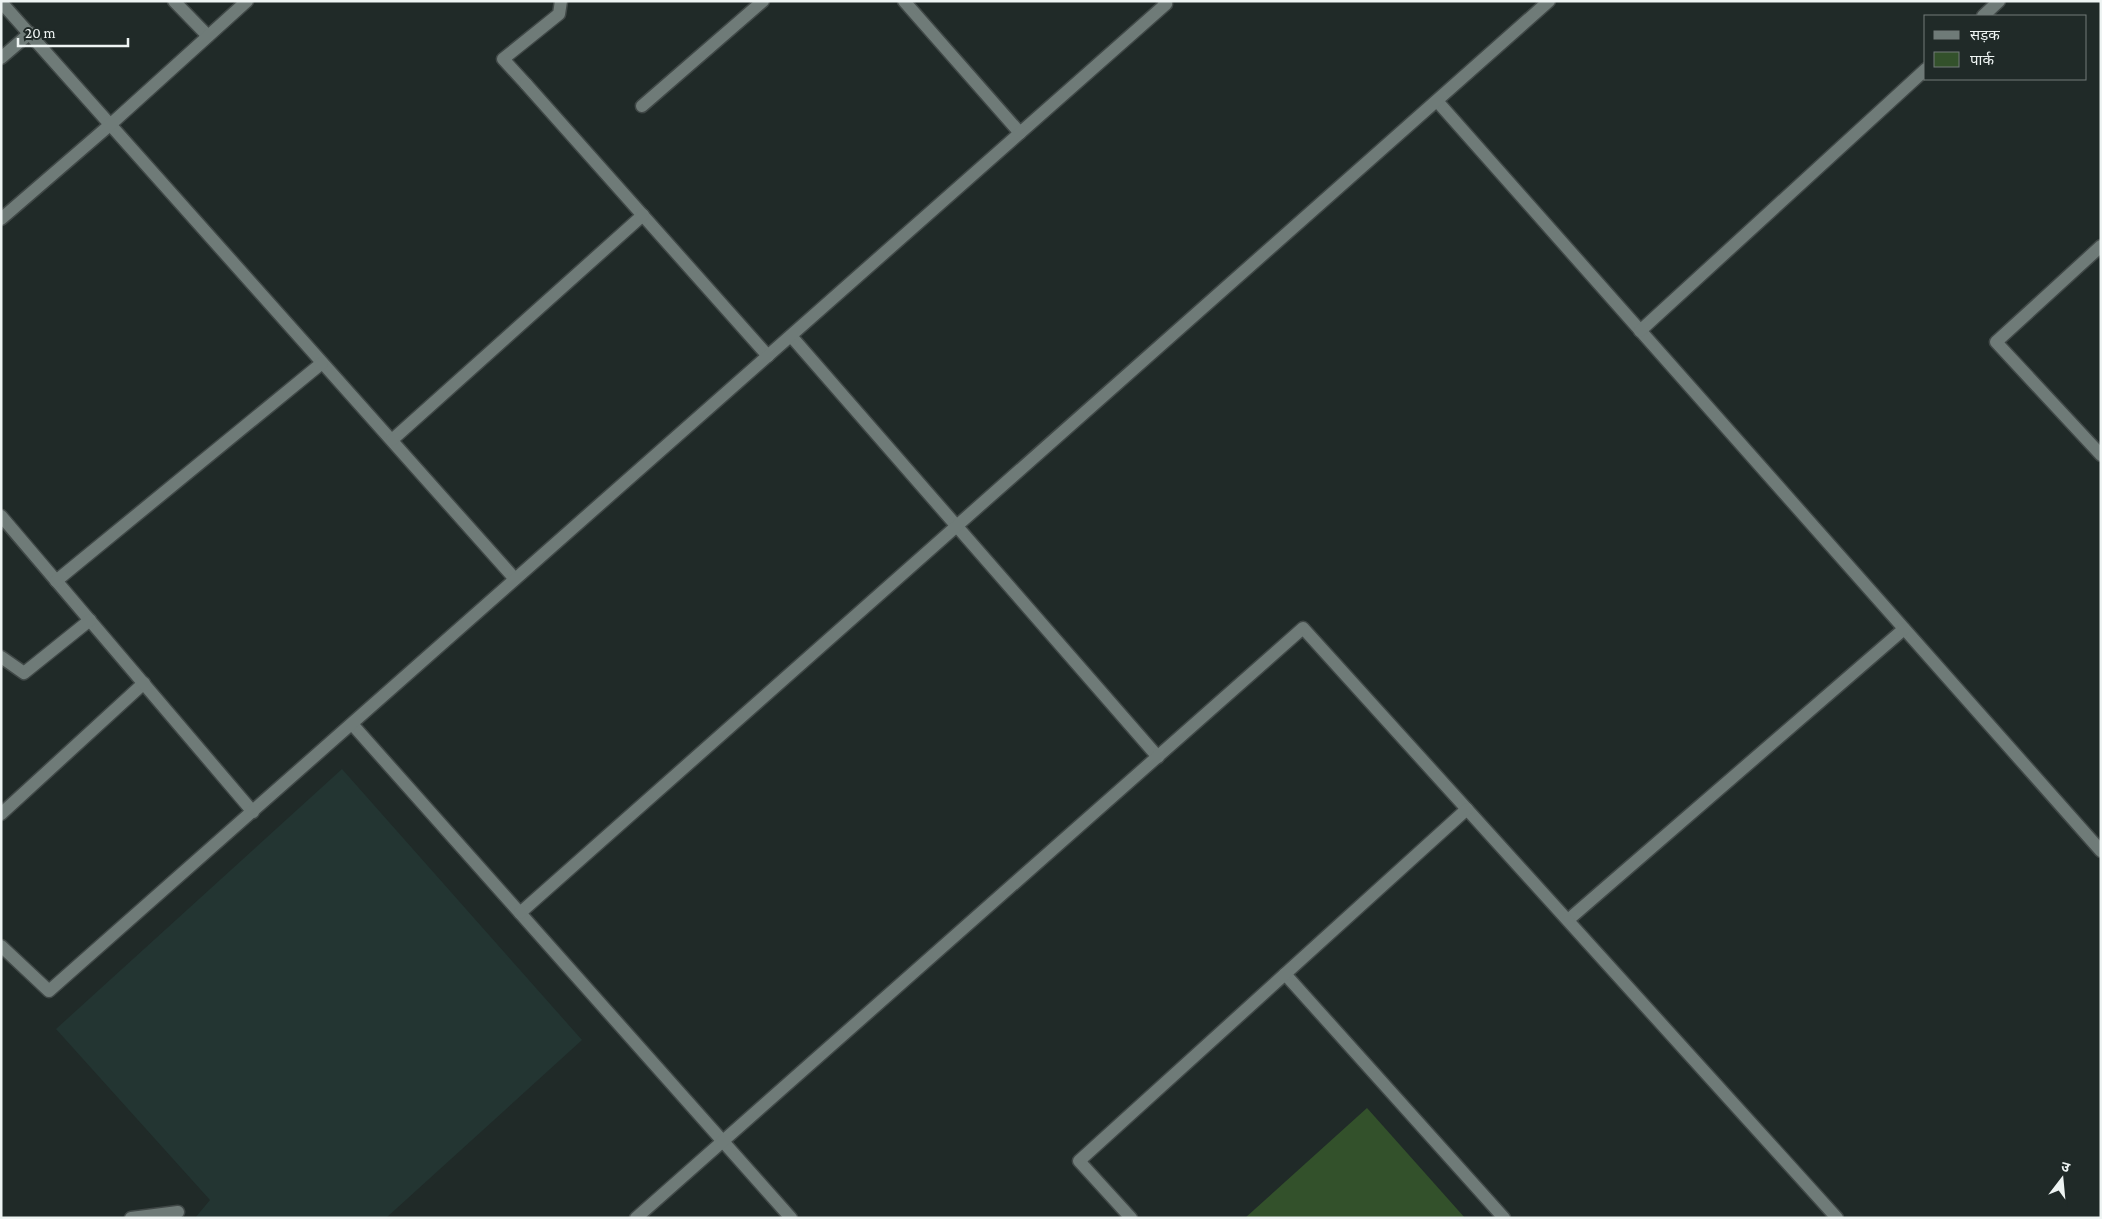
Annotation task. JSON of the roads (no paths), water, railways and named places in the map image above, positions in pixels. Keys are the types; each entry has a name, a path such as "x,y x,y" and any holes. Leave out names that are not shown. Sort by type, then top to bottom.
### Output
{"street":[{"path":"174,1 208,36"},
{"path":"1,219 111,124 246,1"},
{"path":"561,1 559,14 503,59 768,356"},
{"path":"642,106 763,1"},
{"path":"904,1 1020,133"},
{"path":"1,946 49,991 1166,4 1164,1"},
{"path":"520,913 1549,1"},
{"path":"1984,15 1999,1"},
{"path":"1,2 515,579"},
{"path":"1,58 30,33"},
{"path":"1640,331 1924,71"},
{"path":"1437,101 2100,850"},
{"path":"392,440 643,216"},
{"path":"2101,246 1996,342 2101,455"},
{"path":"790,336 1158,757"},
{"path":"56,581 322,363"},
{"path":"2,519 253,812"},
{"path":"1,658 24,674 90,620"},
{"path":"636,1218 1303,628 1837,1218"},
{"path":"1568,920 1904,629"},
{"path":"1,814 144,683"},
{"path":"352,724 791,1218"},
{"path":"1131,1218 1079,1161 1467,809"},
{"path":"1285,974 1504,1218"},
{"path":"131,1218 178,1212"}]}
